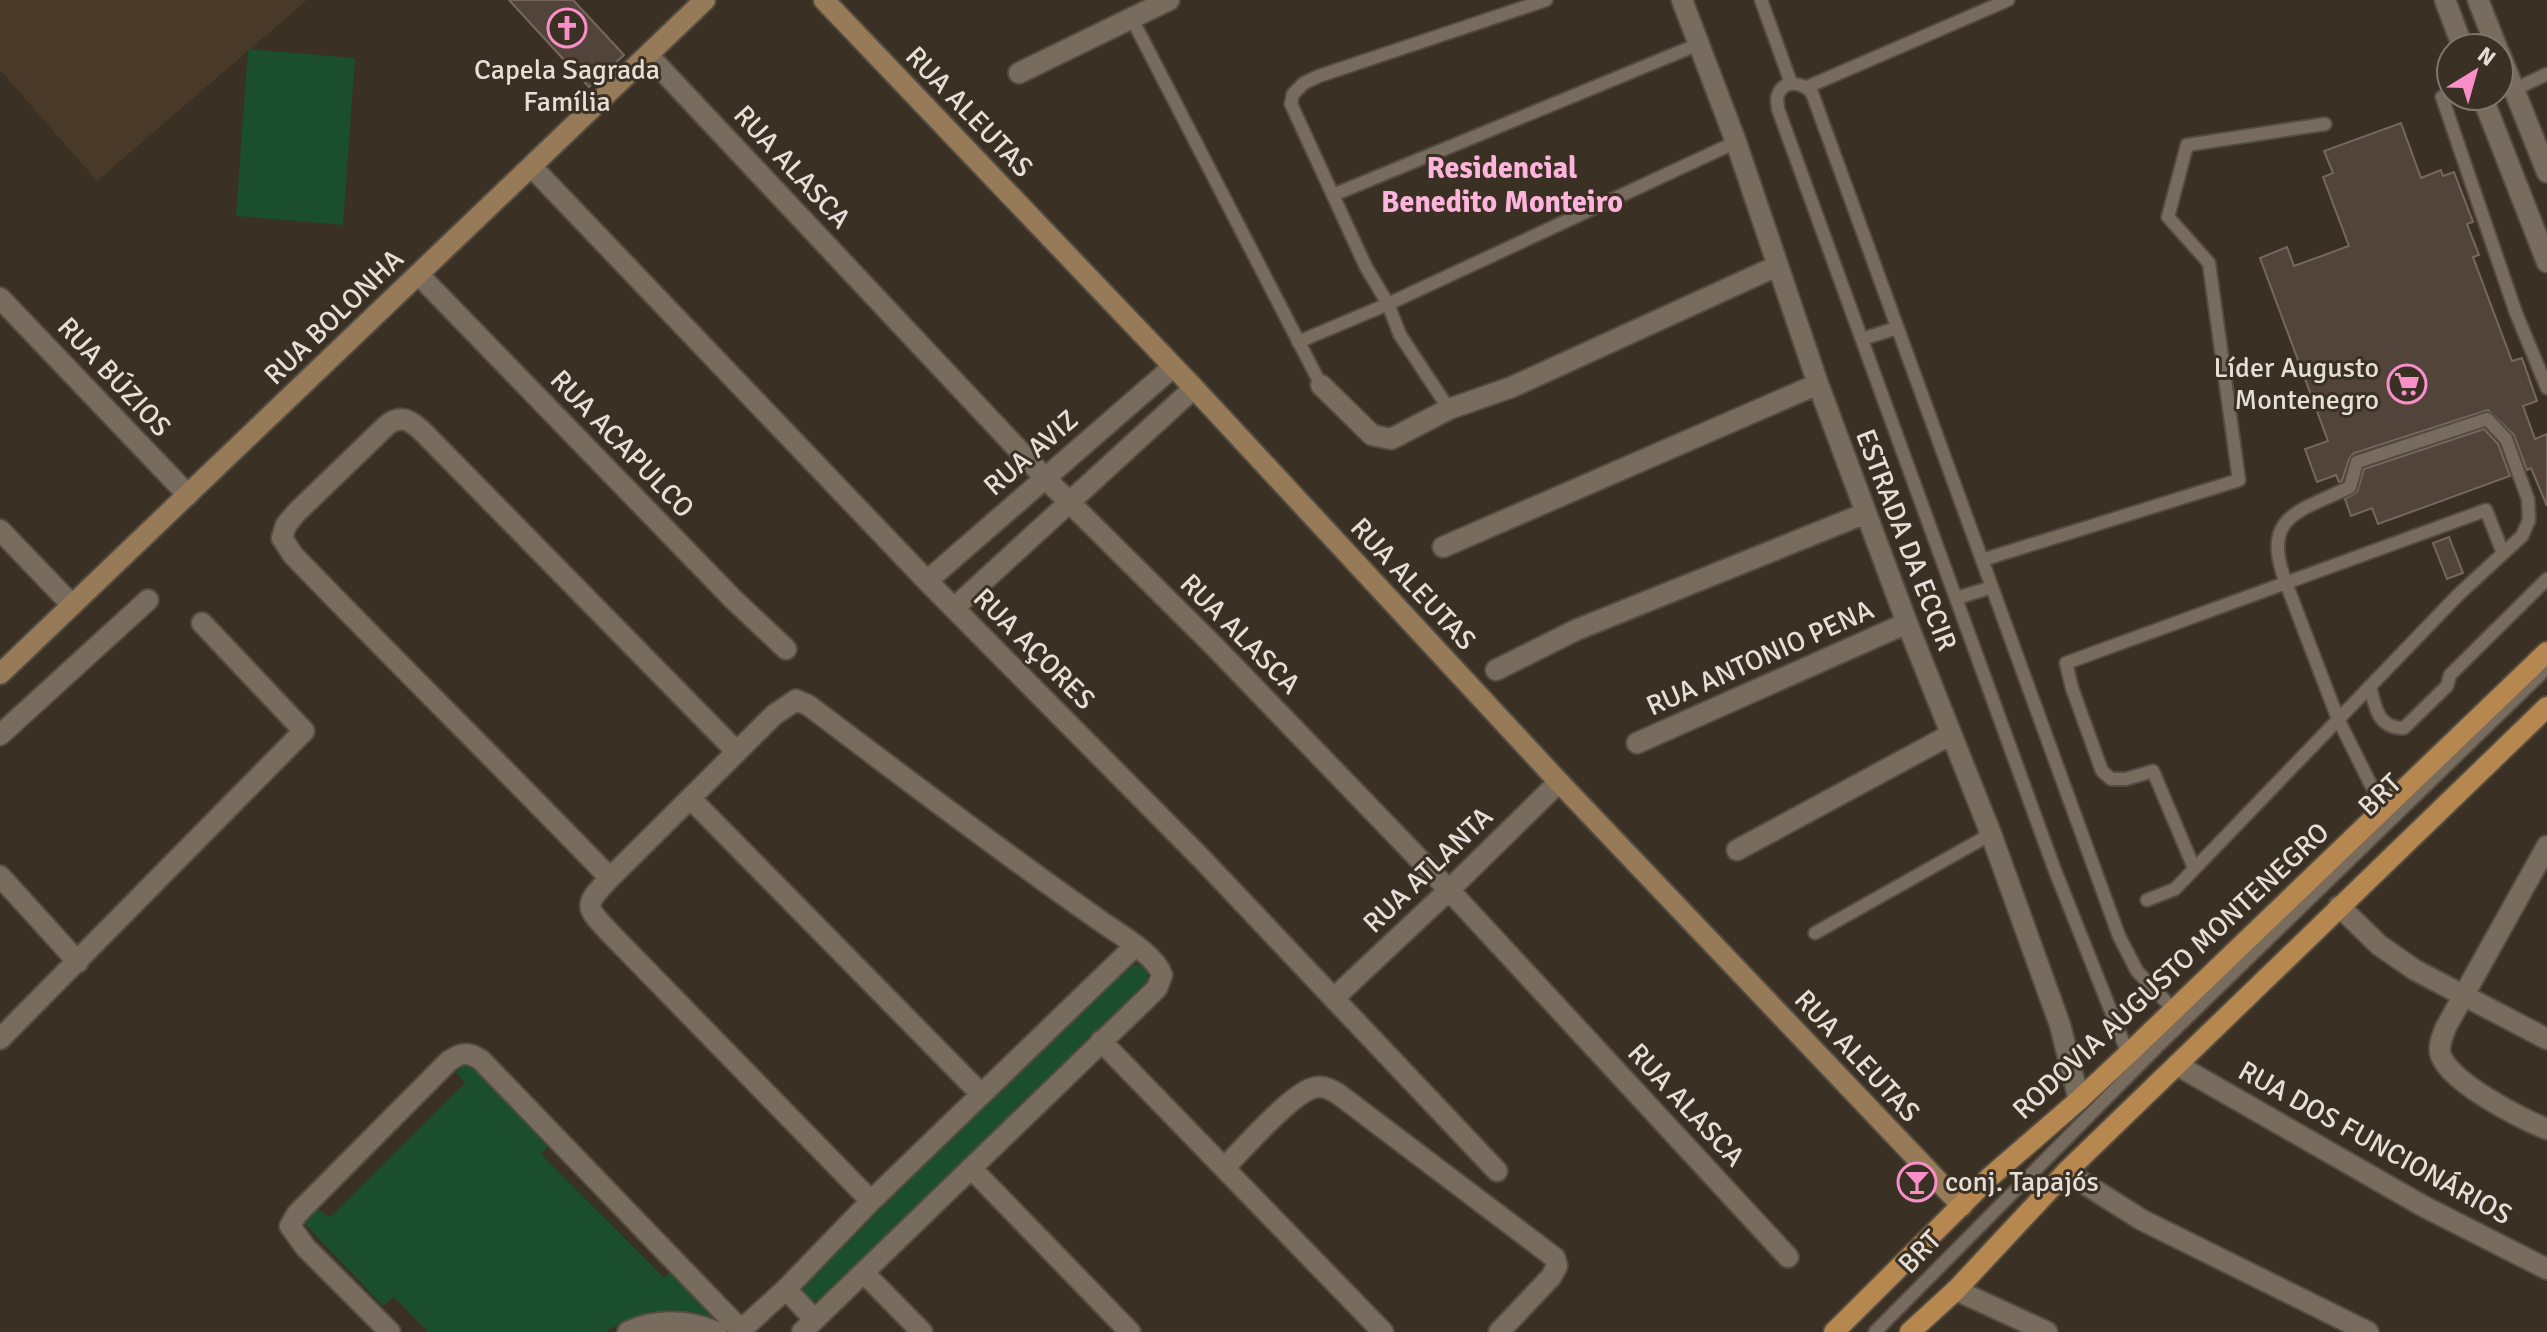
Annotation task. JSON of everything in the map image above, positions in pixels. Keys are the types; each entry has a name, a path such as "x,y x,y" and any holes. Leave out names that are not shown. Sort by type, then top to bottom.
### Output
{"main road":[{"name":"RODOVIA AUGUSTO MONTENEGRO","path":"1834,1332 1990,1177 2128,1054 2547,652"},
{"path":"1910,1332 1956,1290 2066,1172 2547,707"}],"street":[{"name":"RUA BOLONHA","path":"0,674 705,0"},
{"name":"RUA ALEUTAS","path":"824,0 1194,388 1559,782 1962,1206"},
{"path":"1019,73 1169,0"},
{"name":"ESTRADA DA ECCIR","path":"1682,0 1736,142 1818,384 1950,735 1991,834 2060,1025 2079,1100"},
{"path":"2445,0 2457,32"},
{"path":"2478,0 2491,32"},
{"name":"RUA ALASCA","path":"648,55 1045,478 1215,647 1449,890 1788,1257"},
{"path":"2500,112 2547,262"},
{"path":"2506,112 2547,172"},
{"name":"RUA AÇORES","path":"532,167 927,581 1201,858 1497,1171"},
{"path":"1321,385 1372,435 1391,439 1449,409 1525,381 1777,266"},
{"name":"RUA ACAPULCO","path":"419,275 733,599 786,649"},
{"name":"RUA BÚZIOS","path":"0,298 188,495"},
{"name":"RUA AVIZ","path":"927,581 1173,367"},
{"path":"1443,547 1818,384"},
{"path":"954,608 1194,388"},
{"path":"610,878 293,555 282,538 286,525 296,513 393,419 407,419 737,752"},
{"path":"1496,670 1576,630 1866,513"},
{"path":"0,530 72,605"},
{"path":"0,735 148,600"},
{"path":"0,1039 304,731 202,623"},
{"name":"RUA ANTONIO PENA","path":"1637,743 1907,623"},
{"path":"786,1289 808,1326 1146,999 1161,981 1162,975 1159,966 1135,946 1015,861 802,701 792,702 774,715 610,878 591,900 589,908 871,1201"},
{"path":"1737,850 1950,735"},
{"name":"RUA ATLANTA","path":"1334,998 1559,782"},
{"path":"691,799 981,1094"},
{"path":"2545,1128 2485,1096 2445,1065 2440,1053 2441,1041 2463,996 2547,846"},
{"path":"0,876 78,962"},
{"path":"2339,906 2379,945 2415,970 2547,1039"},
{"path":"390,1332 306,1248 290,1226 297,1214 459,1054 465,1053 481,1060 740,1331 1135,946"},
{"path":"1101,1041 1383,1332"},
{"name":"RUA DOS FUNCIONÁRIOS","path":"2177,1065 2423,1206 2547,1269"},
{"path":"1224,1168 1301,1094 1318,1086 1337,1093 1555,1258 1557,1266 1551,1277 1499,1332"},
{"path":"971,1168 1130,1332"},
{"path":"2066,1172 2142,1220 2368,1332"},
{"path":"864,1273 922,1332"},
{"path":"1956,1290 2047,1332"},
{"path":"628,1332 668,1322 701,1325 717,1332"}],"lane":[{"path":"1449,409 1400,335 1388,304 1366,267 1291,104 1293,94 1304,83 1319,76 1546,0"},
{"path":"1761,0 1791,83"},
{"path":"1807,87 2008,0"},
{"path":"1132,19 1321,385"},
{"path":"1333,195 1699,44"},
{"path":"2515,87 2547,74"},
{"path":"2128,1054 2054,868 1778,109 1778,94 1791,83 1807,87 1812,93 2119,936 2137,971 2173,1009"},
{"path":"2447,112 2516,313 2547,388"},
{"path":"1982,560 2239,480 2209,263 2168,217 2187,145 2325,124"},
{"path":"1298,342 1388,304 1736,142"},
{"path":"1862,339 1897,328"},
{"path":"2147,900 2175,889 2338,719 2467,587 2522,536 2530,510 2506,439 2487,419 2357,462 2350,487 2290,516 2277,536 2277,560 2338,719 2383,809"},
{"path":"2194,868 2153,771 2126,779 2111,779 2102,771 2066,663 2486,510 2503,553"},
{"path":"2370,686 2379,717 2385,724 2404,728 2447,686 2450,675 2547,579"},
{"path":"1957,598 1992,587"},
{"name":"BRT","path":"1875,1332 2158,1046 2547,668"},
{"path":"1815,933 1991,834"}],"shaded area":[{"path":"0,0 307,0 97,181 0,70"}],"green space":[{"path":"248,49 355,58 343,225 236,216"},
{"path":"1132,965 1140,965 1147,970 1147,982 822,1299 810,1302 801,1293 805,1281"},
{"path":"468,1060 552,1143 541,1154 664,1278 674,1269 720,1313 715,1318 665,1311 632,1318 604,1332 428,1332 394,1297 383,1306 303,1222 316,1208 330,1217 465,1083 456,1073"}],"building":[{"name":"Capela Sagrada Família","path":"509,0 573,0 624,55 589,87"},
{"path":"2401,123 2421,178 2441,170 2443,176 2454,172 2473,222 2467,224 2479,255 2473,257 2512,361 2522,358 2537,401 2523,406 2535,439 2547,434 2547,506 2531,468 2527,470 2514,435 2488,410 2354,453 2342,481 2339,482 2336,475 2317,482 2305,449 2328,441 2260,258 2287,247 2294,266 2349,246 2323,177 2333,173 2324,151"},
{"path":"2484,429 2498,444 2510,476 2378,524 2372,508 2351,516 2345,499 2357,492 2364,469"},
{"path":"2449,537 2463,573 2447,579 2433,543"}],"place":[{"name":"Capela Sagrada Família","path":"567,28"},
{"name":"Líder Augusto Montenegro","path":"2407,384"},
{"name":"conj. Tapajós","path":"1917,1182"}],"district":[{"name":"Residencial Benedito Monteiro","path":"1502,185"}]}
